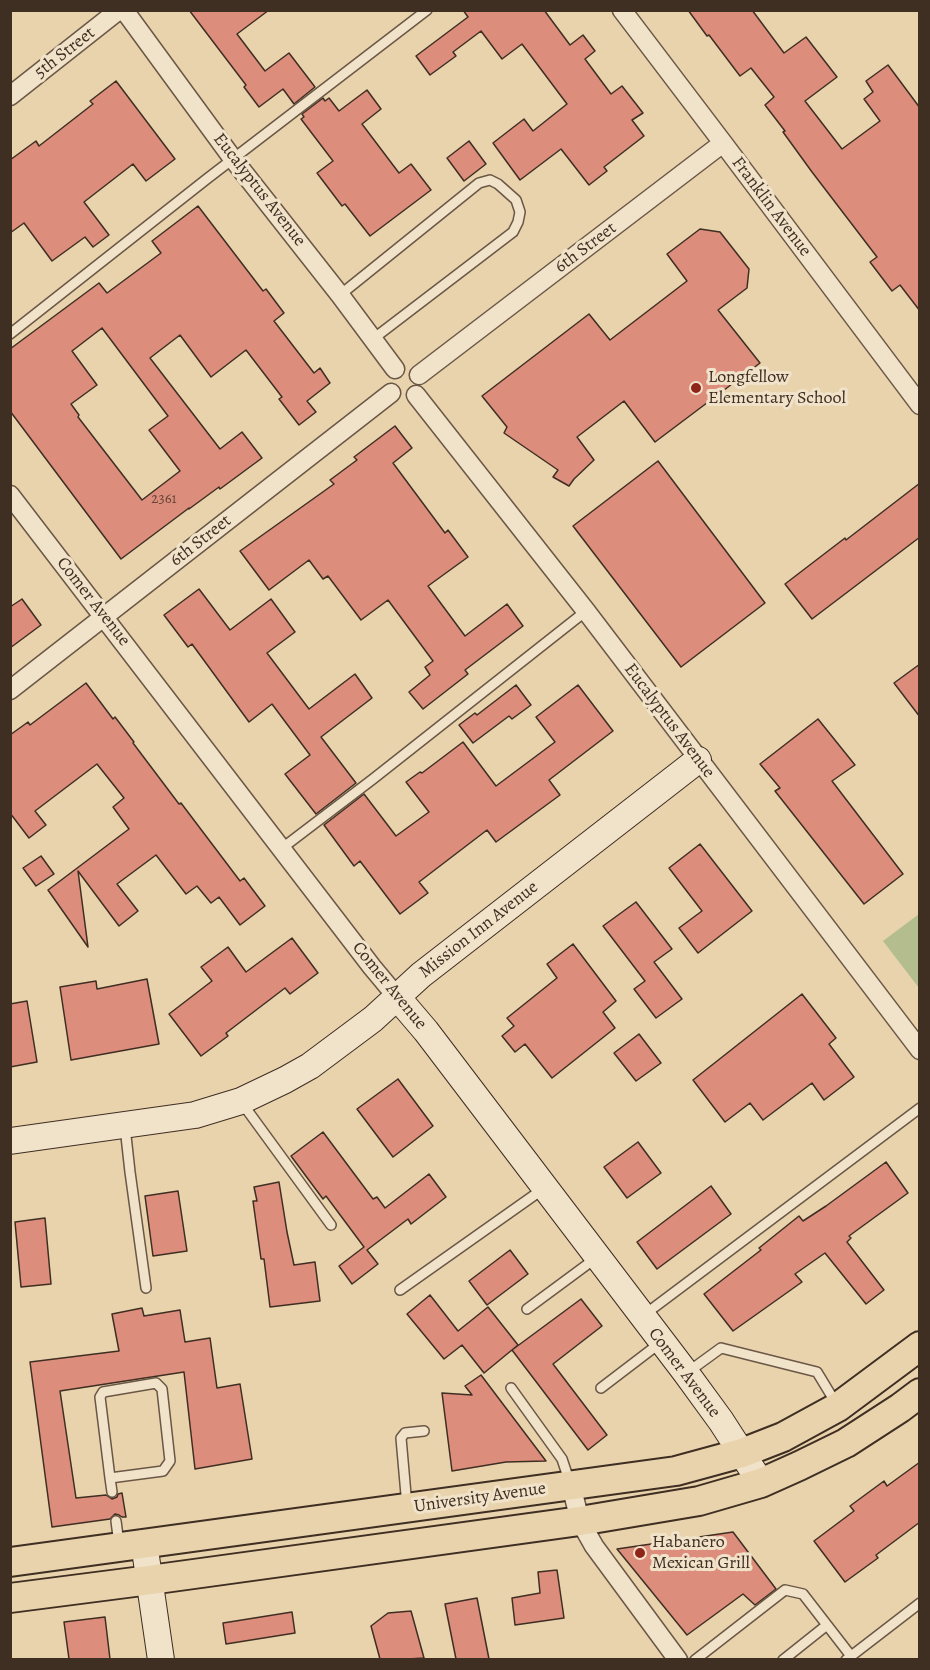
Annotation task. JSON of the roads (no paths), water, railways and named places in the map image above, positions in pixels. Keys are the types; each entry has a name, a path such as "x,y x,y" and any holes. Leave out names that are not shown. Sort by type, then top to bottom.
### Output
{"main road":[{"name":"Mission Inn Avenue","path":"10,1141 195,1115 241,1101 285,1080 310,1066 373,1018 421,975 698,760"},
{"name":"Comer Avenue","path":"397,997 426,1031 686,1373 761,1483"},
{"name":"University Avenue","path":"10,1562 126,1537 408,1508 676,1471 742,1453 783,1437 838,1407 920,1346"},
{"name":"University Avenue","path":"10,1598 150,1581 580,1521 699,1501 761,1483 799,1467 846,1443 920,1393"},
{"path":"126,1537 150,1581 161,1659"}],"street":[{"name":"5th Street","path":"10,96 119,10"},
{"name":"Eucalyptus Avenue","path":"124,10 233,159 395,369"},
{"name":"Franklin Avenue","path":"622,10 920,405"},
{"name":"6th Street","path":"419,375 723,143"},
{"path":"411,367 419,375 421,386 416,395 406,400 391,393 388,383 395,369 411,367"},
{"name":"6th Street","path":"10,690 391,393"},
{"name":"Eucalyptus Avenue","path":"416,395 586,611 920,1050"},
{"name":"Comer Avenue","path":"10,495 397,997"},
{"path":"571,1485 580,1521 594,1546 678,1659"}],"lane":[{"path":"10,334 427,10"},
{"path":"340,295 479,183 490,180 516,200 520,213 513,232 373,339"},
{"path":"281,849 586,611"},
{"path":"241,1101 331,1225"},
{"path":"643,1316 920,1108"},
{"path":"125,1125 146,1288"},
{"path":"400,1290 545,1188"},
{"path":"527,1309 598,1257"},
{"path":"601,1388 662,1342"},
{"path":"686,1373 721,1348 816,1372 838,1407"},
{"path":"110,1478 163,1471 170,1461 162,1389 156,1383 103,1392 100,1397 110,1478 112,1492"},
{"path":"511,1388 562,1459 571,1485"},
{"path":"408,1508 400,1442 405,1433 424,1431"},
{"path":"695,1659 785,1590 803,1594 849,1658 920,1603"},
{"path":"783,1659 827,1625"}],"place":[{"name":"Longfellow Elementary School","path":"696,388"},
{"name":"Habanero Mexican Grill","path":"640,1553"}]}
